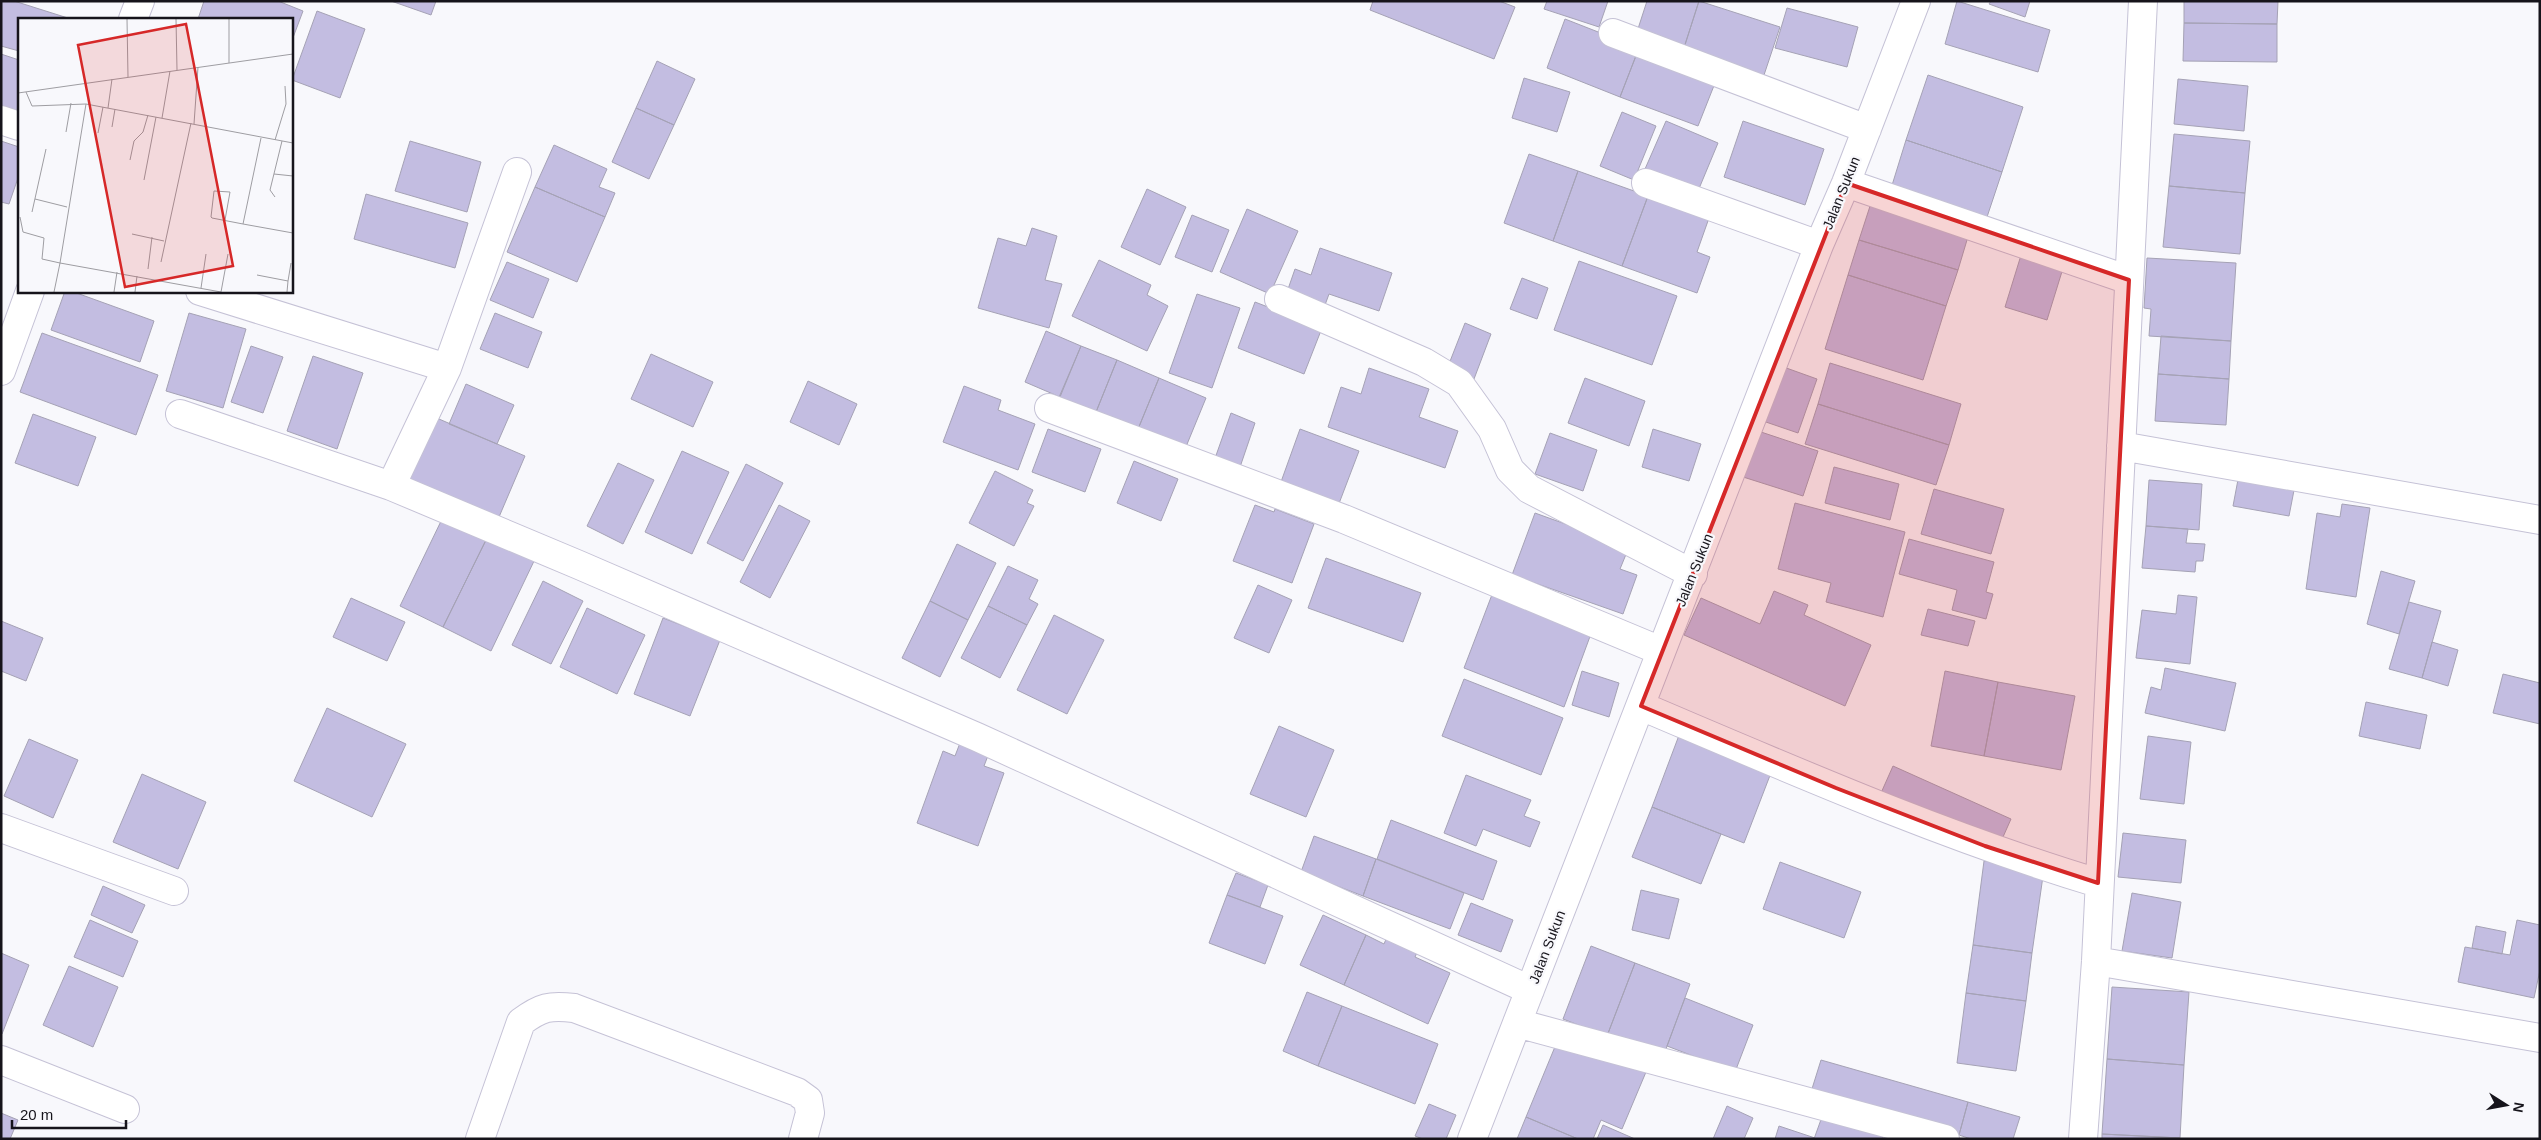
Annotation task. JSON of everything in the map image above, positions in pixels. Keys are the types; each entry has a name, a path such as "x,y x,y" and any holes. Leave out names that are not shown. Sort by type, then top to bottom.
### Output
{"street":[{"path":"133,18 140,1"},
{"name":"Jalan Sukun","path":"1472,1139 1661,651 1693,574 1819,245 1846,183 1916,1"},
{"path":"2083,1139 2096,961 2098,883 2142,1"},
{"path":"1613,33 1867,129"},
{"path":"1,120 18,126"},
{"path":"391,486 447,368 517,172"},
{"path":"1646,183 1819,245"},
{"path":"1846,183 2129,280"},
{"path":"1,372 30,292"},
{"path":"203,292 447,368"},
{"path":"1279,299 1407,354 1459,383 1492,430 1510,470 1529,489 1693,574"},
{"path":"1049,408 1344,519 1661,651"},
{"path":"180,414 391,486 579,565 977,737 1530,990"},
{"path":"2121,446 2540,520"},
{"path":"1641,706 1853,795 1985,846 2098,883"},
{"path":"1,828 174,891"},
{"path":"2096,961 2540,1038"},
{"path":"480,1139 521,1022 537,1010 555,1006 574,1008 797,1092 808,1100 810,1113 803,1139"},
{"path":"1518,1023 1945,1139"},
{"path":"1,1060 125,1109"}],"highlighted area":[{"path":"1846,183 2129,280 2098,883 1985,846 1836,788 1641,706"}],"building":[{"path":"1,1 14,1 68,18 18,18 18,51 1,46"},
{"path":"204,1 278,1 303,11 292,40 292,18 198,18"},
{"path":"391,1 436,1 431,15"},
{"path":"1373,1 1499,1 1515,7 1494,59 1370,10"},
{"path":"1547,1 1608,1 1599,27 1544,9"},
{"path":"1647,1 1699,1 1682,54 1635,38"},
{"path":"1699,1 1780,27 1762,81 1682,54"},
{"path":"1957,1 2050,30 2038,72 1945,44"},
{"path":"1991,1 2030,1 2025,17 1989,4"},
{"path":"2184,1 2278,1 2277,24 2184,23"},
{"path":"1787,8 1858,27 1847,67 1775,48"},
{"path":"317,11 365,29 340,98 292,80"},
{"path":"1565,19 1639,48 1620,97 1547,68"},
{"path":"2184,23 2277,24 2277,62 2183,61"},
{"path":"1639,48 1717,78 1698,126 1620,97"},
{"path":"1,54 18,60 18,111 1,106"},
{"path":"657,61 695,79 674,125 636,108"},
{"path":"1928,75 2023,107 2002,172 1906,140"},
{"path":"1524,78 1570,92 1557,132 1512,118"},
{"path":"2178,79 2248,86 2244,131 2174,124"},
{"path":"636,108 674,125 649,179 612,162"},
{"path":"1622,112 1656,126 1634,180 1600,166"},
{"path":"1666,121 1718,143 1698,191 1645,169"},
{"path":"1743,121 1824,149 1805,205 1724,177"},
{"path":"2174,134 2250,141 2245,193 2169,186"},
{"path":"1906,140 2002,172 1984,226 1889,195"},
{"path":"1,141 18,147 18,178 9,204 1,202"},
{"path":"410,141 481,162 467,212 395,191"},
{"path":"554,145 607,169 599,187 615,193 605,217 535,187"},
{"path":"1529,154 1578,171 1553,241 1504,223"},
{"path":"1578,171 1648,196 1622,266 1553,241"},
{"path":"2169,186 2245,193 2240,254 2163,247"},
{"path":"535,187 605,217 577,282 507,252"},
{"path":"1147,189 1186,207 1160,265 1121,247"},
{"path":"366,194 468,223 455,268 354,239"},
{"path":"1648,196 1709,218 1697,252 1710,257 1697,293 1622,266"},
{"path":"1872,200 1970,230 1958,270 1859,240"},
{"path":"1247,209 1298,231 1270,294 1220,272"},
{"path":"1192,215 1229,230 1212,272 1175,257"},
{"path":"1032,228 1057,236 1045,280 1062,284 1049,328 978,308 998,238 1026,246"},
{"path":"1859,240 1958,270 1946,306 1848,275"},
{"path":"1320,248 1392,273 1379,311 1329,294 1325,305 1287,292 1295,269 1311,275"},
{"path":"2022,252 2064,265 2047,320 2005,307"},
{"path":"2147,258 2236,263 2231,341 2149,336 2151,309 2144,308"},
{"path":"1099,260 1151,285 1147,295 1168,306 1147,351 1072,316"},
{"path":"1579,261 1677,296 1652,365 1554,330"},
{"path":"507,262 549,279 533,318 490,300"},
{"path":"1848,275 1946,306 1923,380 1825,349"},
{"path":"1522,278 1548,288 1537,319 1510,309"},
{"path":"65,292 74,292 154,321 140,362 51,330"},
{"path":"1197,294 1240,308 1212,388 1169,373"},
{"path":"1255,302 1322,328 1304,374 1238,348"},
{"path":"189,313 246,329 223,408 166,391"},
{"path":"495,313 542,332 528,368 480,349"},
{"path":"1465,323 1491,334 1474,379 1447,369"},
{"path":"1046,331 1081,346 1060,397 1025,382"},
{"path":"42,333 158,375 136,435 20,392"},
{"path":"2161,336 2231,341 2229,379 2158,374"},
{"path":"251,346 283,357 263,413 231,402"},
{"path":"1081,346 1117,360 1094,417 1057,402"},
{"path":"651,354 713,382 693,427 631,399"},
{"path":"313,356 363,373 337,449 287,431"},
{"path":"1117,360 1159,378 1136,434 1094,417"},
{"path":"1830,363 1961,404 1949,445 1818,404"},
{"path":"1778,365 1817,379 1798,433 1760,420"},
{"path":"1369,368 1429,389 1419,417 1458,431 1445,468 1328,427 1341,387 1361,394"},
{"path":"2158,374 2229,379 2226,425 2155,421"},
{"path":"1159,378 1206,398 1183,454 1136,434"},
{"path":"1585,378 1645,401 1629,446 1568,423"},
{"path":"808,381 857,404 839,445 790,422"},
{"path":"466,384 514,405 497,444 449,424"},
{"path":"964,386 1001,400 998,410 1035,424 1018,470 943,442"},
{"path":"1818,404 1949,445 1936,485 1805,444"},
{"path":"1231,413 1255,423 1238,473 1213,464"},
{"path":"33,414 96,437 78,486 15,463"},
{"path":"432,416 525,456 499,517 406,478"},
{"path":"1048,429 1101,449 1085,492 1032,472"},
{"path":"1300,429 1359,451 1335,514 1277,493"},
{"path":"1653,429 1701,444 1689,481 1642,467"},
{"path":"1755,430 1818,451 1803,496 1740,476"},
{"path":"1550,433 1597,450 1583,491 1535,474"},
{"path":"682,451 729,472 692,554 645,532"},
{"path":"1134,461 1178,479 1161,521 1117,503"},
{"path":"618,463 654,480 623,544 587,526"},
{"path":"746,464 783,483 743,561 707,543"},
{"path":"1834,467 1899,484 1890,520 1825,503"},
{"path":"2240,469 2296,480 2289,516 2233,506"},
{"path":"995,471 1033,490 1027,503 1034,506 1014,546 969,523"},
{"path":"2149,480 2202,484 2199,530 2146,526"},
{"path":"1934,489 2004,509 1991,554 1921,534"},
{"path":"1795,503 1905,532 1883,617 1826,602 1831,583 1778,569"},
{"path":"2342,504 2370,508 2356,597 2306,589 2317,513 2340,517"},
{"path":"779,505 810,521 770,598 740,582"},
{"path":"1255,505 1274,512 1275,509 1314,524 1292,583 1233,561"},
{"path":"1535,513 1629,547 1620,569 1637,575 1623,614 1512,575"},
{"path":"444,515 488,536 443,627 400,606"},
{"path":"2146,526 2188,529 2186,543 2205,544 2203,561 2196,561 2195,572 2142,568"},
{"path":"488,536 535,559 491,651 443,627"},
{"path":"1909,539 1994,562 1986,592 1993,594 1986,619 1952,610 1957,590 1899,574"},
{"path":"957,544 996,563 968,620 930,601"},
{"path":"1326,558 1421,593 1403,642 1308,608"},
{"path":"1008,566 1038,580 1029,599 1038,604 1027,625 988,606"},
{"path":"2381,571 2415,581 2399,634 2367,624"},
{"path":"543,581 583,601 551,664 512,645"},
{"path":"1258,585 1292,600 1269,653 1234,638"},
{"path":"1774,591 1808,605 1804,615 1871,645 1845,706 1684,635 1701,598 1760,624"},
{"path":"1493,592 1592,631 1564,707 1464,668"},
{"path":"2178,595 2197,597 2190,664 2136,658 2142,610 2176,614"},
{"path":"351,598 405,622 387,661 333,637"},
{"path":"930,601 968,620 940,677 902,658"},
{"path":"2409,602 2441,611 2422,678 2389,669"},
{"path":"988,606 1027,625 1000,678 961,658"},
{"path":"587,608 645,635 617,694 560,667"},
{"path":"1928,609 1975,621 1968,646 1921,635"},
{"path":"1054,615 1104,640 1067,714 1017,690"},
{"path":"663,618 720,640 690,716 634,694"},
{"path":"1,621 43,638 26,681 1,671"},
{"path":"2432,642 2458,650 2448,686 2422,678"},
{"path":"2165,668 2236,683 2225,731 2145,713 2151,687 2161,690"},
{"path":"1582,671 1619,683 1609,717 1572,705"},
{"path":"1945,671 1998,682 1984,756 1931,746"},
{"path":"2503,674 2540,683 2540,724 2493,713"},
{"path":"1464,679 1563,718 1541,775 1442,736"},
{"path":"1998,682 2075,696 2061,770 1984,756"},
{"path":"2366,702 2427,715 2420,749 2359,736"},
{"path":"327,708 406,744 372,817 294,781"},
{"path":"1279,726 1334,750 1306,817 1250,794"},
{"path":"1681,730 1774,765 1744,843 1652,807"},
{"path":"2148,736 2191,742 2184,804 2140,799"},
{"path":"29,739 78,760 53,818 4,796"},
{"path":"960,743 989,753 984,766 1004,773 978,846 917,823 943,751 955,756"},
{"path":"1893,766 2011,819 1999,846 1881,793"},
{"path":"142,774 206,802 178,869 113,842"},
{"path":"1466,775 1531,800 1524,816 1540,822 1530,847 1483,829 1476,846 1444,833"},
{"path":"1652,807 1721,834 1701,884 1632,857"},
{"path":"1391,820 1497,861 1483,900 1377,859"},
{"path":"2123,833 2186,840 2181,883 2118,877"},
{"path":"1314,836 1376,859 1363,896 1301,872"},
{"path":"1376,859 1464,893 1450,929 1363,896"},
{"path":"1984,861 2044,869 2032,953 1973,945"},
{"path":"1780,862 1861,892 1844,938 1763,909"},
{"path":"1236,873 1268,885 1260,907 1227,895"},
{"path":"103,886 145,905 132,933 91,915"},
{"path":"1641,890 1679,899 1669,939 1632,930"},
{"path":"2132,893 2181,902 2172,958 2122,951"},
{"path":"1227,895 1283,916 1265,964 1209,943"},
{"path":"1471,903 1513,920 1501,952 1458,935"},
{"path":"1323,915 1366,935 1344,985 1300,965"},
{"path":"90,920 138,941 123,977 74,957"},
{"path":"2517,920 2540,925 2540,970 2534,998 2458,982 2465,947 2510,955"},
{"path":"2476,926 2506,932 2502,954 2472,948"},
{"path":"1389,932 1420,946 1415,957 1450,973 1428,1024 1344,985 1366,935 1384,944"},
{"path":"1973,945 2032,953 2026,1001 1966,993"},
{"path":"1591,946 1635,963 1607,1036 1563,1019"},
{"path":"1,953 29,965 2,1034 1,1034"},
{"path":"1635,963 1690,984 1663,1057 1607,1036"},
{"path":"69,966 118,987 93,1047 43,1025"},
{"path":"2112,987 2189,992 2184,1065 2107,1059"},
{"path":"1307,992 1342,1006 1318,1066 1283,1051"},
{"path":"1966,993 2026,1001 2016,1071 1957,1063"},
{"path":"1685,998 1753,1025 1735,1072 1667,1046"},
{"path":"1342,1006 1438,1044 1415,1104 1318,1066"},
{"path":"1559,1037 1646,1072 1622,1129 1601,1120 1593,1139 1578,1139 1526,1117"},
{"path":"2107,1059 2184,1065 2180,1138 2102,1134"},
{"path":"1821,1060 1968,1102 1959,1135 1811,1092"},
{"path":"1968,1102 2020,1117 2013,1139 1971,1139 1959,1135"},
{"path":"1429,1104 1456,1115 1446,1139 1423,1139 1415,1136"},
{"path":"1727,1106 1753,1118 1744,1139 1713,1139"},
{"path":"1,1113 18,1120 10,1139 1,1139"},
{"path":"1823,1114 1884,1134 1882,1139 1814,1139"},
{"path":"1526,1117 1578,1139 1517,1139"},
{"path":"1603,1125 1635,1139 1597,1139"},
{"path":"1779,1126 1815,1138 1775,1139"},
{"path":"2102,1134 2180,1138 2102,1139"}]}
